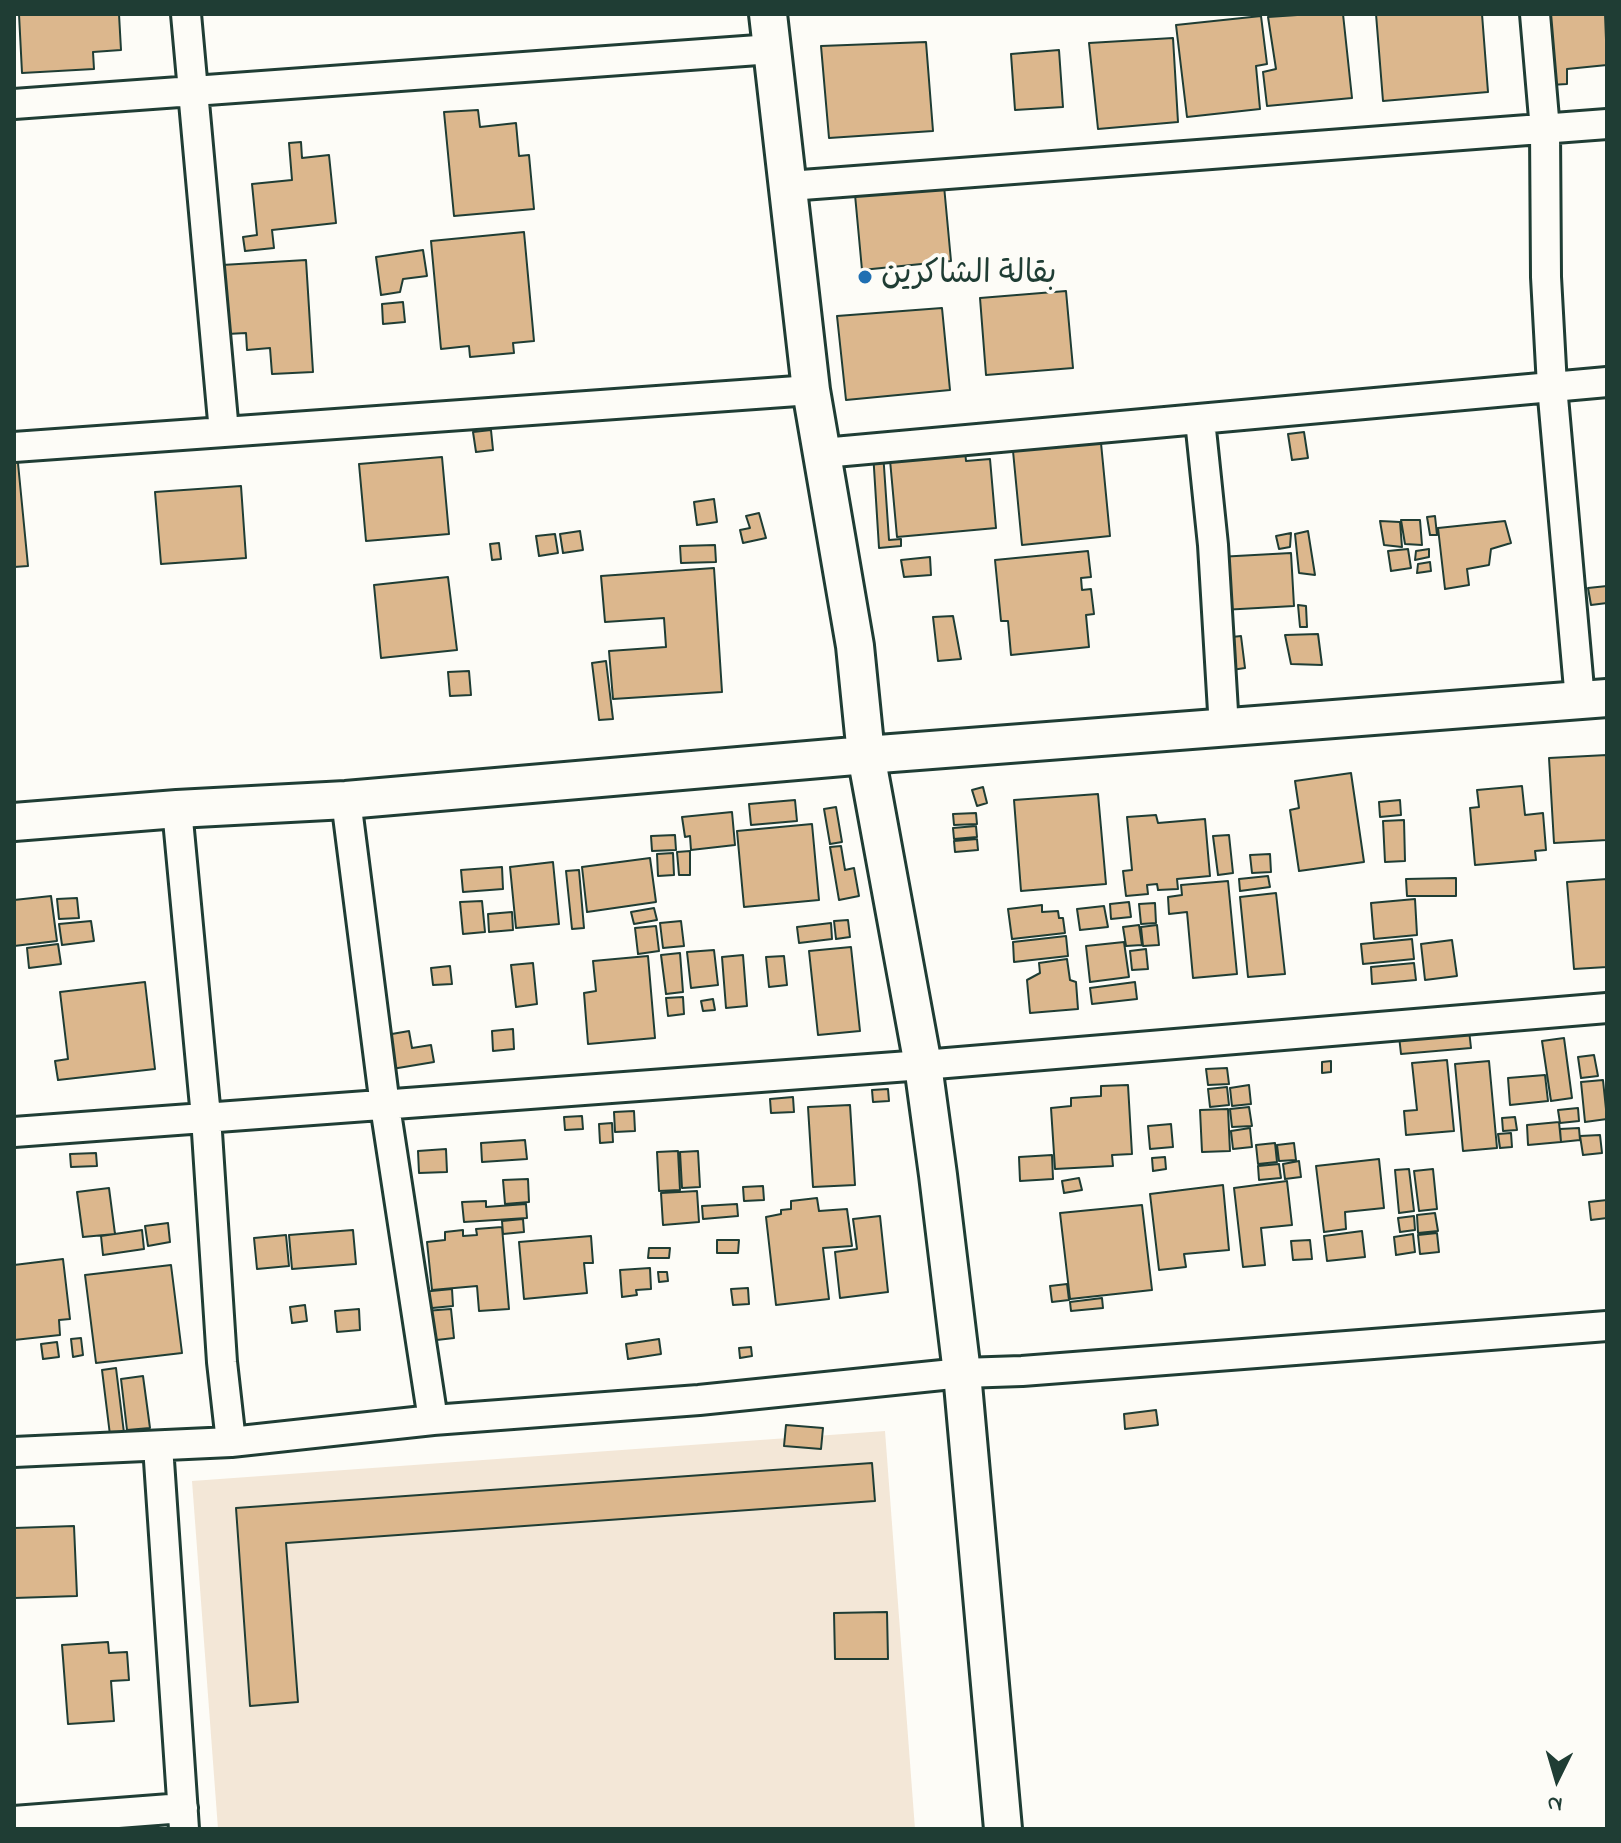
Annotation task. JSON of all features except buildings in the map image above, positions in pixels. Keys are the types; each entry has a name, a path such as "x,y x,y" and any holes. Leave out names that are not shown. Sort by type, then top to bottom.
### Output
{"street":[{"path":"186,14 224,432"},
{"path":"14,822 346,800 866,755 1594,699 1552,386 1546,277 1545,130 1535,14"},
{"path":"14,104 194,91 770,32 811,390 855,646 866,755 923,1065 962,1373 1003,1829"},
{"path":"789,186 1607,124"},
{"path":"823,453 1607,382"},
{"path":"14,447 811,390"},
{"path":"1200,420 1213,545 1224,728"},
{"path":"346,800 385,1106 433,1420"},
{"path":"177,809 206,1117 221,1346 231,1442"},
{"path":"14,1132 923,1065 1607,1008"},
{"path":"14,1452 231,1442 433,1420 699,1400 962,1373 1607,1326"},
{"path":"14,1821 184,1818 158,1446"}],"shaded area":[{"path":"885,1431 915,1829 218,1829 192,1481"}],"place":[{"name":"بقالة الشاكرين","path":"865,277"}]}
